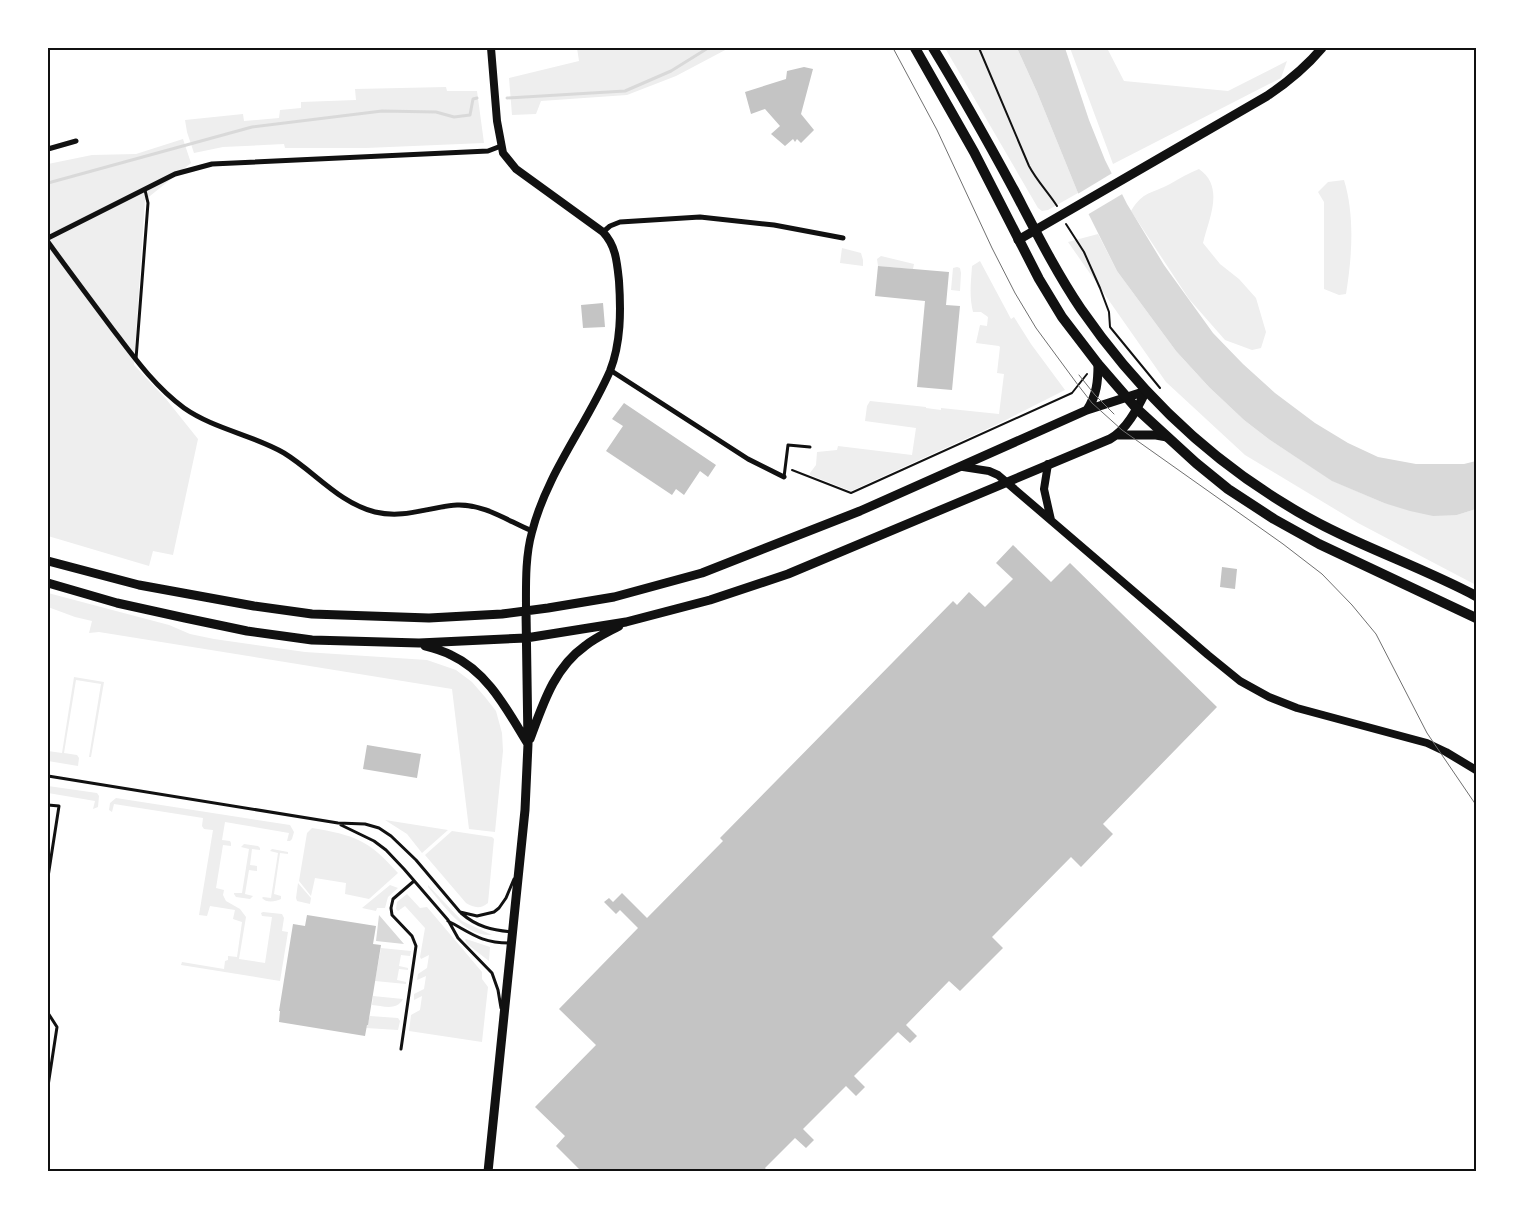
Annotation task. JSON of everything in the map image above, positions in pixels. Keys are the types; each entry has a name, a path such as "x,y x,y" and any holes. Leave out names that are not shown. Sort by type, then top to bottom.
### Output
{"main road":[{"path":"915,48 974,152 1039,279 1062,316 1125,398 1167,438 1228,489 1274,519 1319,544 1476,618"},
{"path":"933,48 962,95 1036,231 1081,308 1146,391 1207,449 1240,475 1284,504 1328,529 1476,596"},
{"path":"1018,240 1290,80 1308,65 1322,48"},
{"path":"1087,410 1092,403 1098,385 1098,364"},
{"path":"48,562 138,585 254,606 312,614 429,618 479,616 526,611 614,597 702,574 851,515 963,467 989,453 1087,410 1146,391"},
{"path":"1117,435 1136,409 1146,391"},
{"path":"48,583 118,603 247,631 312,640 419,643 526,638 626,622 710,600 788,574 1117,435 1167,438"},
{"path":"488,1172 527,792 526,611"},
{"path":"528,744 546,695 564,665 585,646 626,622"},
{"path":"419,643 451,655 471,668 489,684 528,744"}],"street":[{"path":"491,48 497,121 501,146 507,159 516,169 603,232 610,240 615,252 620,295 618,340 610,370 560,463 532,531 527,565 526,611"},
{"path":"48,149 76,141"},
{"path":"48,238 175,174 212,164 488,151 501,146"},
{"path":"603,232 610,226 620,222 700,217 774,225 843,238"},
{"path":"48,242 136,360 166,393 185,408 204,419 284,454 345,500 358,506 394,515 413,514 458,505 476,507 490,511 532,531"},
{"path":"610,370 748,459 784,477"},
{"path":"1048,464 1044,489 1051,520"},
{"path":"963,467 989,471 998,475 1240,681 1269,698 1297,708 1427,743 1476,770"}],"lane":[{"path":"136,360 148,203 145,190"},
{"path":"784,477 788,445 810,447"},
{"path":"48,776 338,823 365,824 379,828 391,836 416,860 460,912 472,922 483,928 513,932"},
{"path":"48,805 58,806 48,877"},
{"path":"338,823 374,841 386,850 448,920 458,938 492,973 498,990 504,1021"},
{"path":"460,912 477,916 486,915 499,908 506,898 520,867"},
{"path":"401,1049 416,946 412,936 392,915 391,904 393,899 414,881"},
{"path":"448,920 477,938 496,943 512,943"},
{"path":"48,1013 57,1027 48,1086"}],"path":[{"path":"979,48 1029,166 1036,179 1049,194 1060,217 1084,252 1109,312 1110,327 1163,391"},
{"path":"785,467 851,493 1072,393"}],"shaded area":[{"path":"577,48 729,48 676,76 627,95 541,101 536,114 512,115 509,78 579,61"},
{"path":"945,48 1017,48 1078,193 1048,210 1042,211 1038,208"},
{"path":"1017,48 1065,48 1089,120 1105,160 1127,204 1164,265 1213,333 1243,364 1275,393 1315,423 1348,443 1378,457 1416,464 1464,464 1476,461 1476,509 1457,515 1433,516 1384,503 1332,481 1270,440 1244,420 1209,387 1176,351 1117,271 1078,193"},
{"path":"1070,48 1107,48 1124,81 1228,91 1287,61 1281,78 1113,164"},
{"path":"446,87 447,91 477,91 484,143 366,148 285,148 284,144 223,147 194,153 185,120 243,114 244,121 279,118 280,110 301,108 301,102 356,100 355,89"},
{"path":"183,139 191,163 145,200 134,365 166,399 198,439 173,555 153,551 149,566 48,536 48,164 92,155 136,154"},
{"path":"1199,169 1207,176 1213,194 1211,213 1203,243 1220,264 1239,279 1256,298 1266,332 1261,348 1252,350 1225,340 1189,299 1131,211 1144,196"},
{"path":"1344,180 1350,208 1351,251 1346,294 1339,295 1324,289 1324,202 1318,192 1328,182"},
{"path":"1098,234 1117,271 1176,351 1209,387 1244,420 1270,440 1333,481 1384,503 1457,515 1476,509 1476,585 1358,523 1245,455 1166,382 1068,242"},
{"path":"842,248 861,253 863,266 840,263"},
{"path":"881,256 914,264 913,269 878,266 877,259"},
{"path":"980,261 1011,319 1014,317 1031,344 1065,390 998,424 851,491 810,475 816,465 817,452 837,450 838,446 912,455 916,428 865,421 867,406 870,401 941,410 941,408 999,414 1004,374 997,373 1000,347 976,343 980,325 987,326 988,317 981,312 973,312 972,306 972,266"},
{"path":"953,268 960,268 961,273 960,291 951,290"},
{"path":"48,593 169,625 190,634 214,639 305,652 427,660 456,670 472,682 496,711 502,733 503,751 495,832 469,829 452,689 99,632 89,633 92,621 48,607"},
{"path":"74,677 104,682 91,757 89,757 101,684 76,680 64,753 77,755 79,758 78,766 48,761 48,751 62,753"},
{"path":"48,786 97,793 99,796 98,807 93,809 95,801 48,793"},
{"path":"116,798 290,825 294,832 292,839 287,841 289,833 225,822 222,840 230,841 231,846 223,845 216,888 224,890 223,895 226,901 240,909 246,917 239,959 265,963 272,917 262,916 261,913 282,914 284,918 282,931 288,932 280,981 181,965 182,962 224,969 228,956 237,957 242,922 233,919 235,910 210,906 207,916 199,915 213,830 204,829 202,826 203,818 114,804 112,812 109,810 110,803"},
{"path":"385,820 448,830 422,853 407,834"},
{"path":"312,828 339,833 360,841 378,853 398,873 369,899 345,894 346,883 315,878 311,896 299,881 307,833"},
{"path":"452,831 492,837 494,839 488,903 483,906 475,907 466,903 425,855"},
{"path":"244,844 260,848 260,850 252,849 250,865 257,866 257,871 249,870 245,894 253,896 250,899 236,897 234,894 242,893 249,849 241,847"},
{"path":"272,849 288,852 288,854 280,853 274,894 281,896 281,899 266,901 262,898 271,898 278,853 270,851"},
{"path":"298,883 311,898 310,904 297,901"},
{"path":"390,885 398,888 388,897 385,908 377,908 376,911 362,908"},
{"path":"428,885 462,921 492,935 482,934 464,926 448,911"},
{"path":"407,894 420,908 427,907 482,972 482,979 488,987 482,1042 409,1031 411,1015 420,1010 422,996 414,1000 414,994 424,989 426,976 417,980 418,974 427,968 429,955 421,959 420,957 425,928 405,906 398,911 396,909 397,902"},
{"path":"379,915 404,944 376,941"},
{"path":"466,939 490,947 489,961 467,944"},
{"path":"381,948 411,951 410,956 401,955 399,966 408,968 408,970 399,969 397,980 406,982 406,984 375,981"},
{"path":"373,996 403,999 397,1005 385,1007 372,1005"},
{"path":"370,1016 398,1018 400,1021 398,1030 366,1028"}],"pier":[{"path":"1114,172 1124,193 1087,215 1076,195"}],"building":[{"path":"804,67 813,69 801,114 814,130 801,143 797,139 795,142 793,139 785,146 771,134 780,126 765,109 751,114 745,92 786,79 787,71"},
{"path":"878,266 949,272 946,305 960,306 952,390 917,387 925,301 875,296"},
{"path":"603,303 605,327 583,328 581,305"},
{"path":"624,403 716,465 708,477 700,471 684,495 676,489 672,495 606,451 623,426 612,419"},
{"path":"1013,545 1051,582 1070,563 1217,707 1103,824 1113,834 1081,867 1071,857 992,937 1003,948 960,991 949,981 906,1025 917,1036 910,1043 898,1032 854,1076 865,1087 856,1096 846,1086 803,1129 814,1140 806,1148 795,1138 765,1168 768,1172 582,1172 556,1146 565,1136 535,1107 596,1045 559,1009 638,928 620,910 616,914 604,902 609,898 613,902 622,893 647,918 723,841 720,838 953,601 957,605 969,592 985,607 1013,579 996,563"},
{"path":"1222,567 1237,569 1235,589 1220,587"},
{"path":"367,745 421,754 417,778 363,769"},
{"path":"307,915 376,926 373,944 381,945 365,1036 279,1022 279,1011 293,924 305,926"}],"waterway":[{"path":"507,98 625,91 671,71 708,48"},
{"path":"48,183 252,127 382,111 436,112 454,117 470,115 473,99 477,98"}],"tram line":[{"path":"893,48 937,130 1015,293 1036,328 1078,385 1092,403 1122,430 1283,544 1322,574 1352,605 1376,634 1427,733 1476,805"},
{"path":"1079,375 1114,414"}]}
